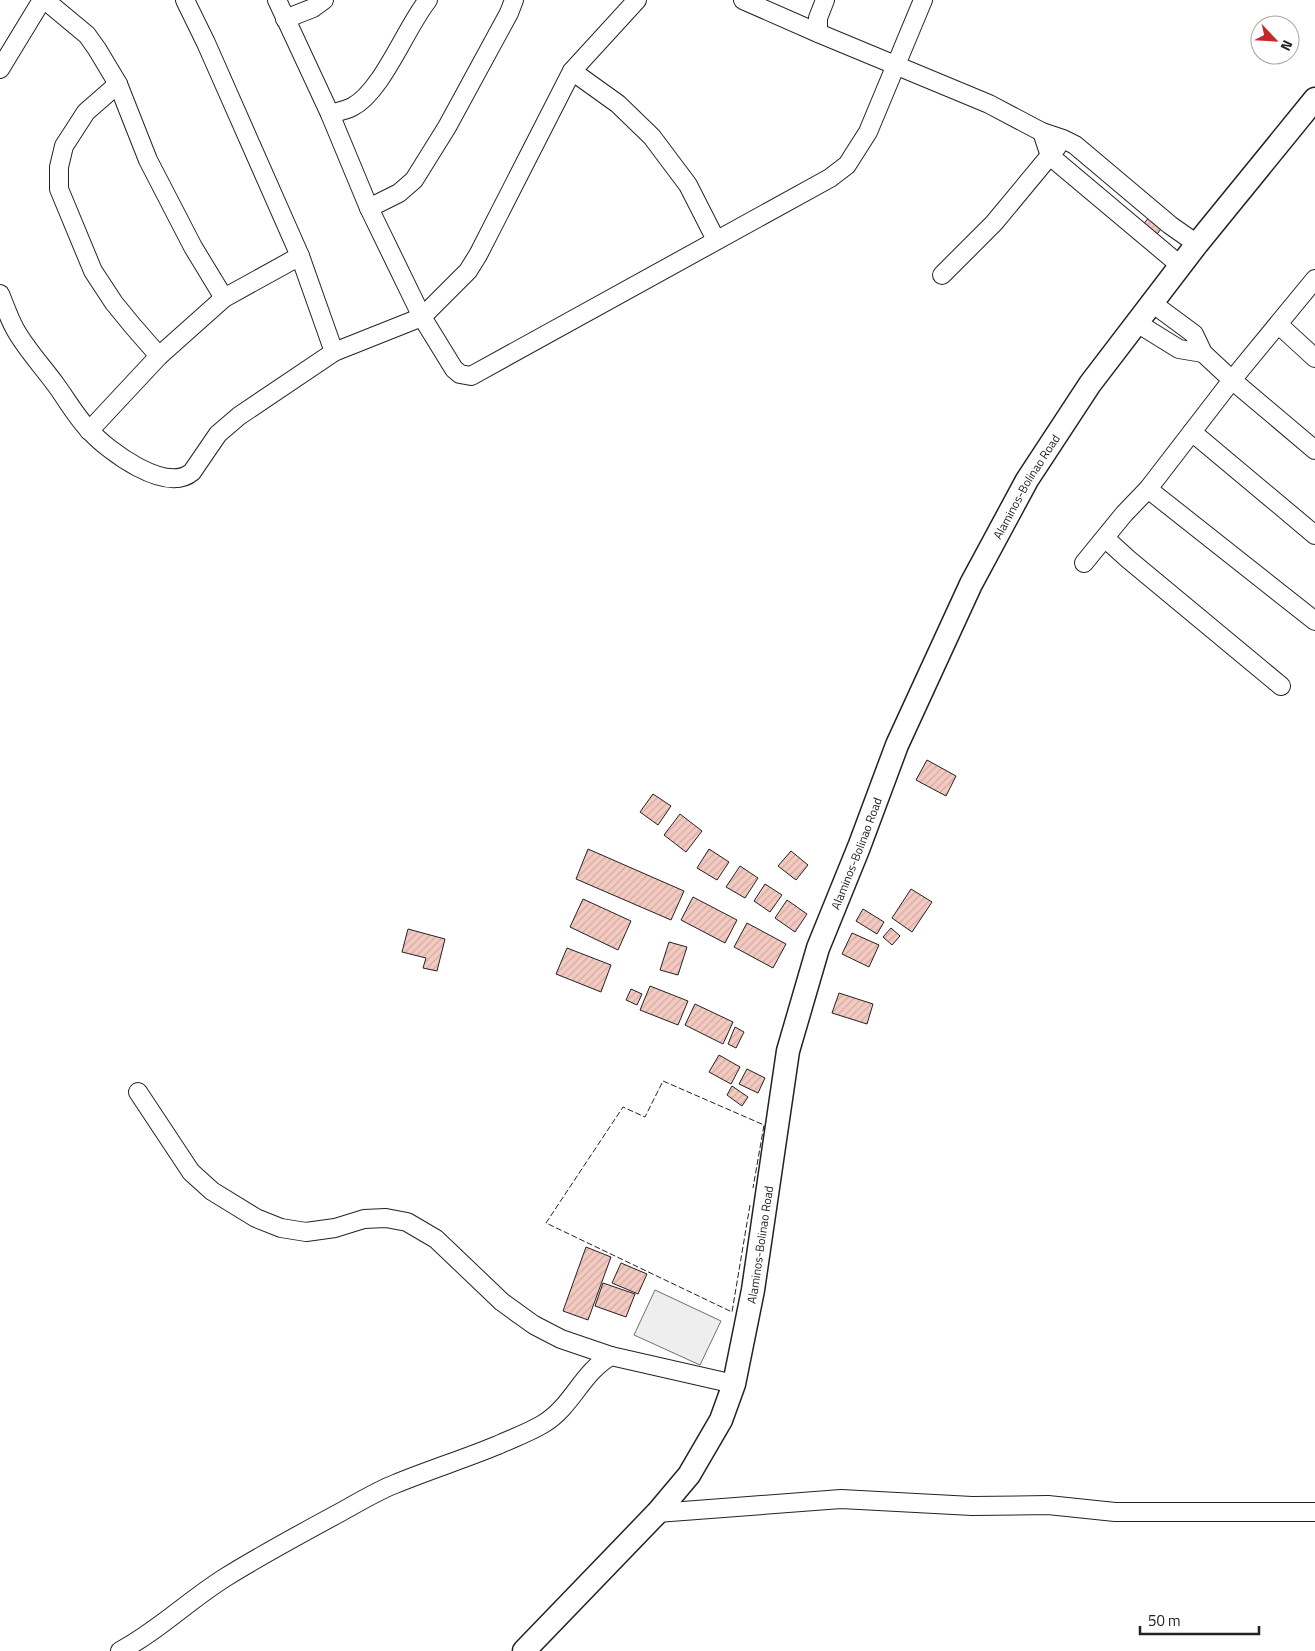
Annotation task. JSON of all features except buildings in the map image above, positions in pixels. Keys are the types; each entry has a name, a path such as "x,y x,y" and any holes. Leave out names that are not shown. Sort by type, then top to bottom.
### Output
{"main road":[{"name":"Alaminos-Bolinao Road","path":"524,1651 657,1513 689,1475 721,1420 734,1384 753,1290 788,1051 818,948 859,848 897,745 971,584 1027,480 1090,384 1197,244 1315,99"}],"street":[{"path":"0,69 44,0 87,35 118,84 148,160 193,247 224,298"},
{"path":"185,0 206,43 300,256 334,352"},
{"path":"276,0 330,114 369,208 422,317 454,369 460,374 471,376 830,178 847,165 868,132 923,0"},
{"path":"285,19 313,8 324,0"},
{"path":"330,114 352,107 366,98 428,0"},
{"path":"369,208 399,193 414,180 447,127 514,0"},
{"path":"0,294 16,330 89,431 140,468 159,476 177,478 186,476 192,472 218,434 238,416 334,352 422,317 468,271 572,71 636,0"},
{"path":"742,0 989,104 1042,132 1063,138 1075,145 1170,225 1197,244"},
{"path":"818,33 818,18 825,0"},
{"path":"572,71 618,104 652,137 688,185 716,240"},
{"path":"118,84 86,112 64,146 59,167 59,189 93,271 132,326 159,356"},
{"path":"1042,132 1050,156 1181,266"},
{"path":"942,275 994,224 1063,138"},
{"path":"89,431 159,356 224,298 300,256"},
{"path":"1084,563 1106,539 1124,514 1148,489 1232,380 1315,280"},
{"path":"1152,303 1194,334 1203,353 1315,450"},
{"path":"1136,323 1180,349 1203,353"},
{"path":"1279,325 1315,358"},
{"path":"1192,432 1315,535"},
{"path":"1148,489 1315,621"},
{"path":"1106,539 1281,686"},
{"path":"138,1092 191,1172 212,1191 256,1218 281,1228 306,1232 335,1228 364,1220 386,1218 407,1222 436,1239 502,1302 534,1324 561,1339 611,1356 734,1384"},
{"path":"120,1651 174,1615 224,1578 341,1512 393,1485 475,1454 543,1424 566,1406 590,1372 603,1360 611,1356"},
{"path":"657,1513 841,1499 972,1506 1048,1505 1115,1512 1315,1512"}],"shaded area":[{"path":"655,1290 721,1321 700,1365 634,1335"}],"fence":[{"path":"750,1205 732,1312 546,1223 623,1107 645,1117 663,1081 764,1125 753,1188"}]}
